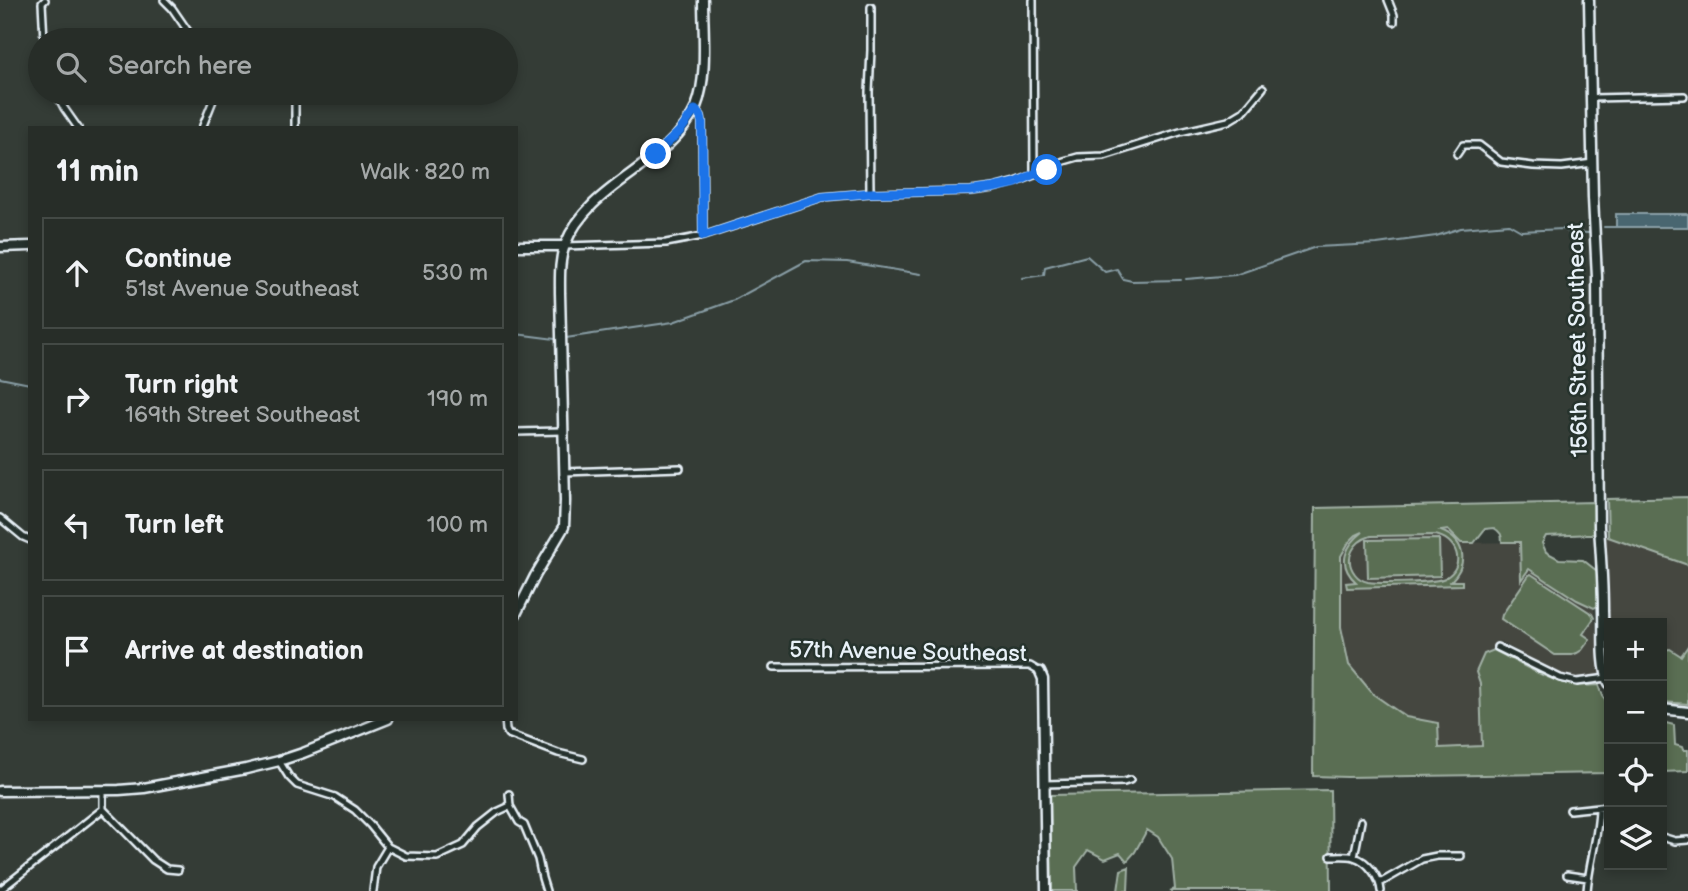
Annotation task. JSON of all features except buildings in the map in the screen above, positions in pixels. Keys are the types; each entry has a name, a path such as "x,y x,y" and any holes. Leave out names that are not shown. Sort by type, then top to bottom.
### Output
{"street":[{"path":"43,28 44,0"},
{"path":"164,0 186,28"},
{"path":"518,610 564,527 560,276 564,246 583,216 598,199 668,144 695,110 703,78 703,0"},
{"path":"1033,0 1034,174"},
{"path":"1388,0 1394,22"},
{"name":"156th Street Southeast","path":"1589,0 1597,274 1599,527 1604,653"},
{"path":"870,193 871,7"},
{"path":"518,246 666,243 703,236 822,197 993,188 1016,183 1078,157 1104,156 1174,134 1228,121 1243,112 1263,88"},
{"path":"1592,98 1684,96"},
{"path":"62,105 77,126"},
{"path":"203,126 211,105"},
{"path":"295,105 295,126"},
{"path":"695,110 701,116 702,122 703,236"},
{"path":"1457,154 1466,144 1479,145 1502,162 1562,167 1593,163"},
{"path":"0,247 28,246"},
{"path":"518,432 563,431"},
{"path":"564,472 680,468"},
{"path":"0,518 28,539"},
{"path":"1497,647 1560,678 1577,682 1604,681"},
{"name":"57th Avenue Southeast","path":"774,667 1030,666 1040,672"},
{"path":"1040,672 1043,679 1046,891"},
{"path":"1667,710 1688,712"},
{"path":"0,790 144,788 279,761 383,721"},
{"path":"505,721 508,734 558,753 583,759"},
{"path":"279,761 297,785 335,797 355,810 388,847 406,856 438,857 463,845 478,827 497,811 510,806"},
{"path":"1045,784 1130,780"},
{"path":"103,790 103,809 153,860 167,869 178,870"},
{"path":"509,794 510,806 519,822 524,825 547,891"},
{"path":"1570,810 1604,806"},
{"path":"1587,891 1599,824 1599,807"},
{"path":"0,890 103,809"},
{"path":"1354,857 1361,821"},
{"path":"1667,839 1688,840"},
{"path":"373,891 376,867 388,847"},
{"path":"1331,856 1354,857 1364,863 1380,883 1381,891"},
{"path":"1380,883 1422,859 1461,856"},
{"path":"1567,874 1588,878"}],"shaded area":[{"path":"1448,530 1461,543 1520,542 1522,579 1529,569 1594,608 1600,676 1575,678 1557,673 1499,641 1494,650 1484,654 1476,672 1480,684 1482,746 1439,748 1439,723 1406,718 1373,694 1349,665 1341,627 1341,556 1356,535 1369,531"},
{"path":"1604,535 1688,565 1688,708 1667,706 1667,618 1608,618"}],"green space":[{"path":"1688,497 1688,565 1608,537 1607,499"},
{"path":"1594,502 1594,534 1546,536 1542,543 1546,552 1559,559 1583,560 1597,571 1598,606 1594,608 1529,569 1521,580 1520,542 1502,542 1501,534 1494,528 1485,529 1474,543 1461,543 1448,530 1441,531 1455,540 1462,552 1461,566 1451,581 1462,581 1462,585 1347,588 1346,583 1356,582 1346,568 1346,555 1352,543 1363,532 1349,542 1341,556 1341,627 1349,665 1373,694 1406,717 1438,723 1439,748 1482,746 1480,684 1476,672 1484,654 1494,650 1544,676 1570,684 1599,685 1604,698 1604,773 1313,776 1315,508","holes":["1434,535 1449,541 1456,553 1456,567 1452,573 1440,580 1368,582 1355,574 1350,562 1355,546 1371,536"]},
{"path":"1439,539 1440,576 1368,578 1367,540"},
{"path":"1531,574 1592,614 1594,618 1583,634 1590,639 1582,650 1572,655 1555,655 1501,619"},
{"path":"1688,646 1688,704 1667,702 1667,650 1681,656"},
{"path":"1667,723 1674,725 1675,745 1688,750 1688,771 1667,772"},
{"path":"1330,790 1331,891 1170,891 1175,889 1172,859 1158,837 1147,830 1127,861 1120,853 1105,859 1088,850 1076,867 1077,891 1052,891 1050,795"},
{"path":"1129,867 1128,891 1118,891 1121,870"}],"water":[{"path":"1616,214 1688,214 1688,227 1616,227"}],"waterway":[{"path":"1186,279 1235,275 1316,247 1377,244 1436,236 1461,228 1509,224 1521,231 1563,229 1568,232 1589,233"},
{"path":"1604,227 1616,227"},
{"path":"1022,278 1044,275 1045,267 1087,256 1105,272 1117,269 1123,279 1181,280"},
{"path":"566,338 673,322 734,300 806,261 847,262 921,274"},
{"path":"518,334 555,339"},
{"path":"0,378 28,384"}],"route":[{"path":"656,154 680,131 695,110 699,113 702,122 703,236 822,197 971,191 1016,183 1047,170"}]}
